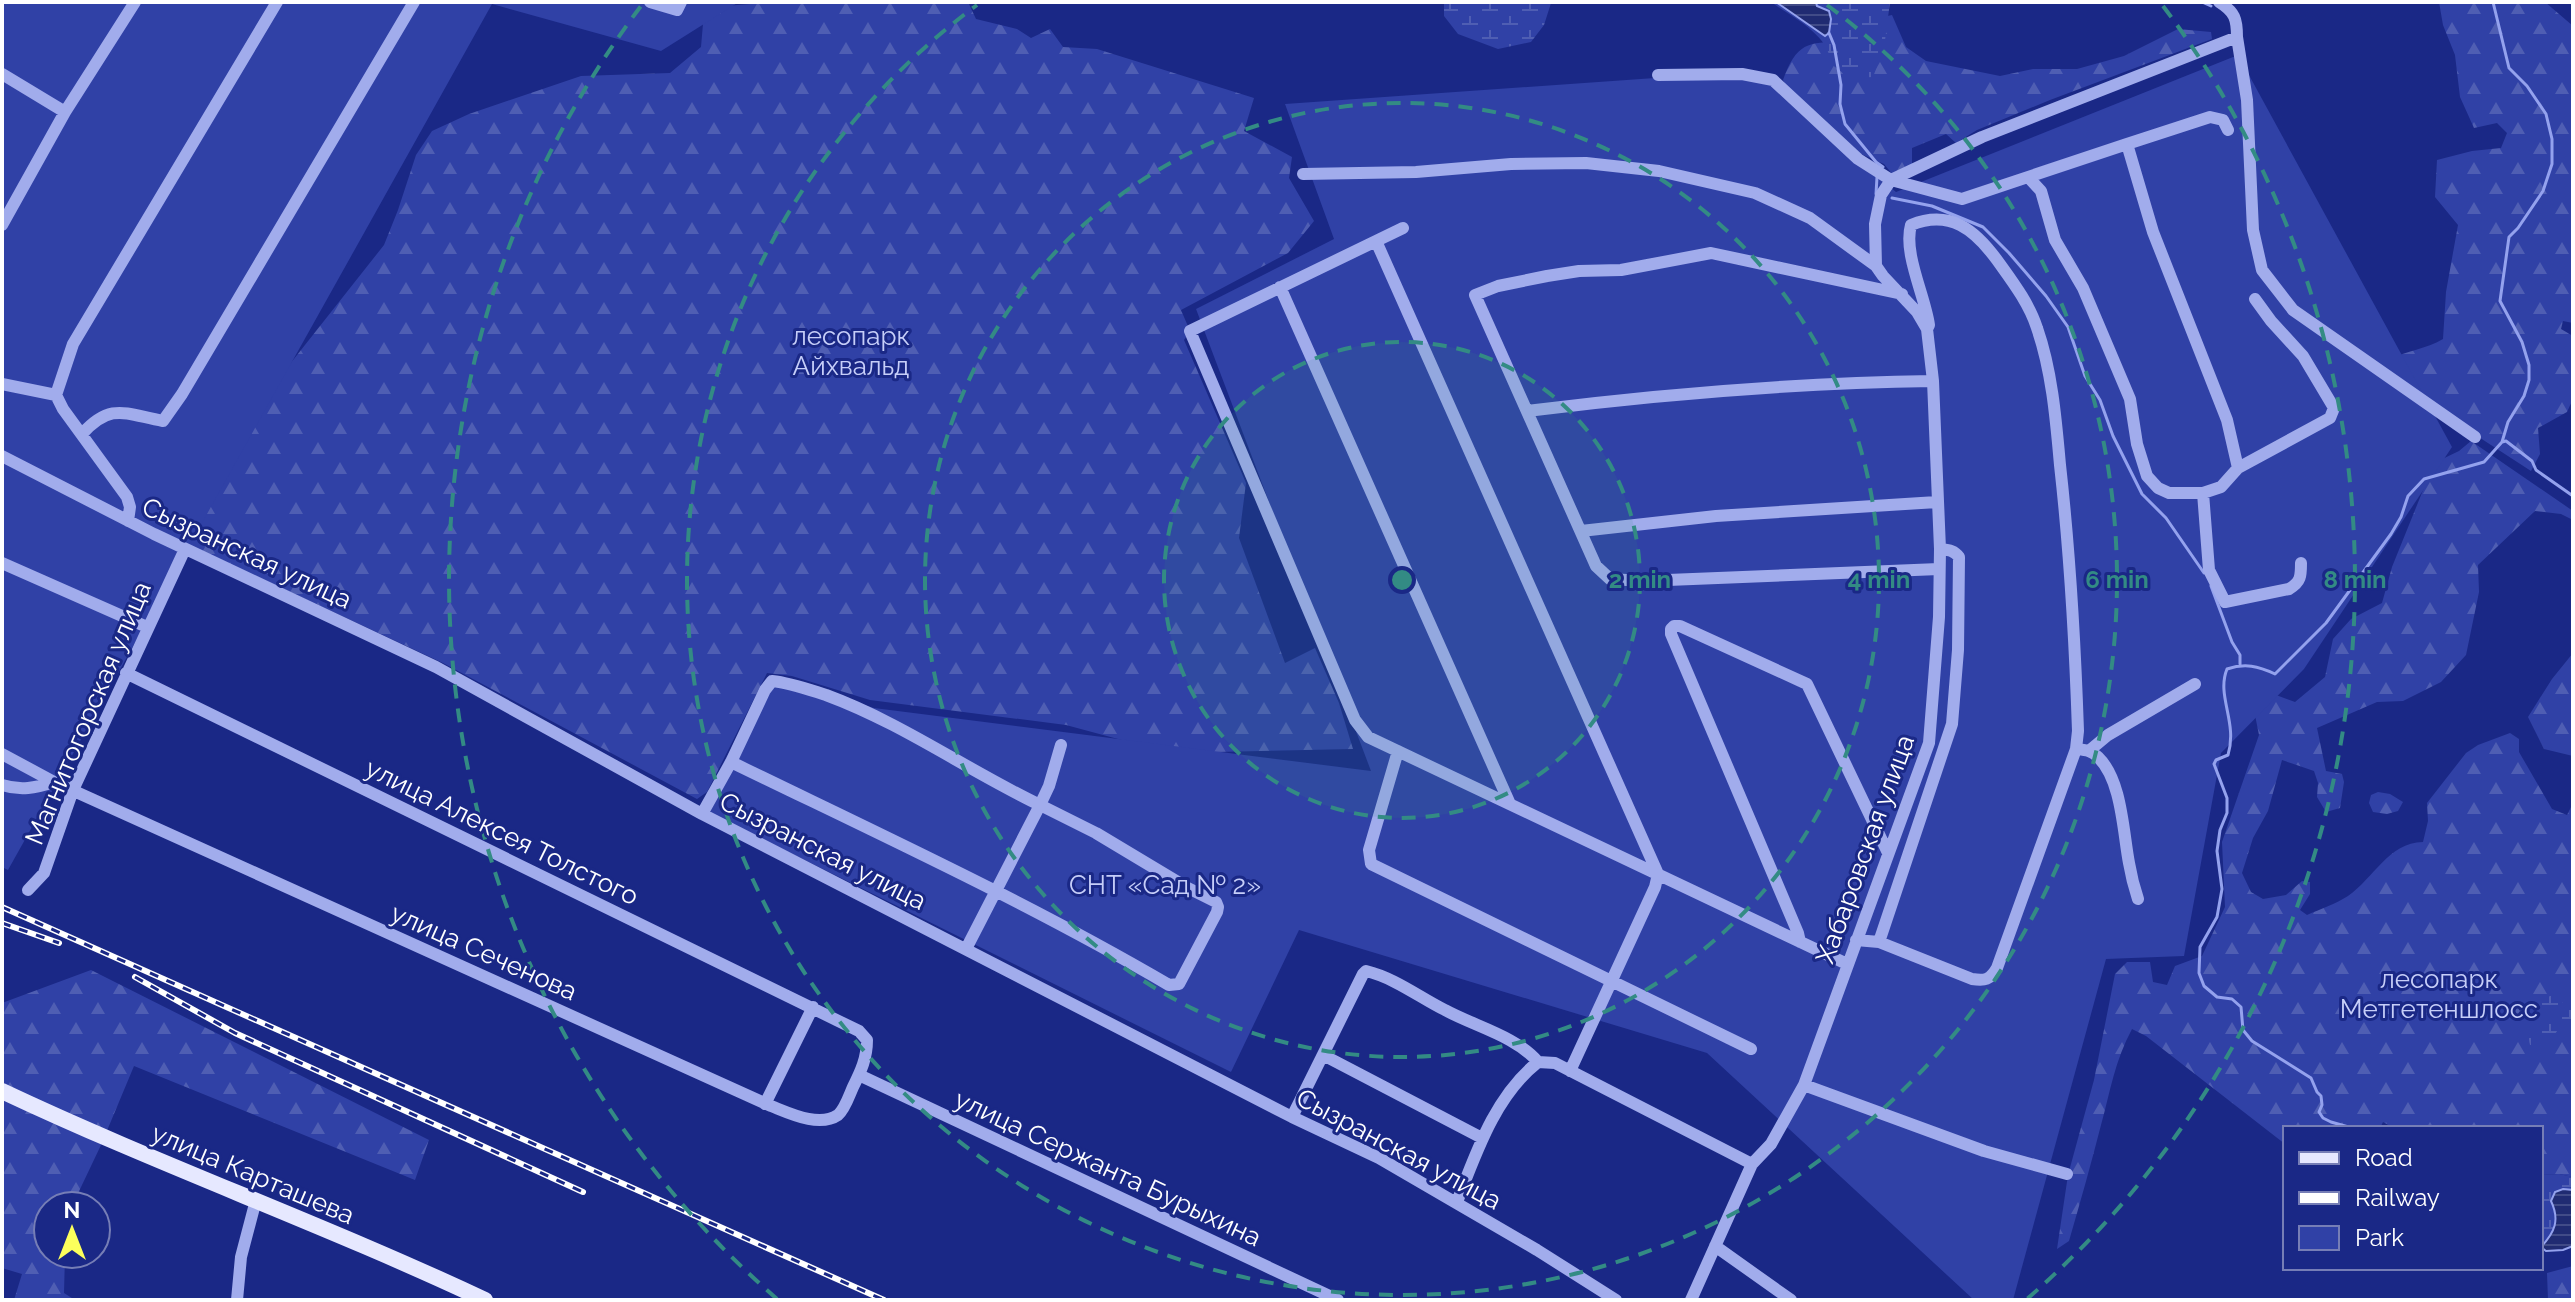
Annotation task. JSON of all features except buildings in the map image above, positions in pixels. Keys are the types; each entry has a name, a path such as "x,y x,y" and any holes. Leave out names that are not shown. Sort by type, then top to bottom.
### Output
{"main road":[{"name":"улица Карташева","path":"2,1091 475,1298"}],"street":[{"path":"2,225 65,112 135,2"},
{"path":"128,521 130,507 127,497 56,395 73,344 277,2"},
{"path":"82,434 96,419 116,411 163,421 182,394 414,2"},
{"path":"650,2 677,10 681,2"},
{"path":"2219,2 2233,11 2237,22 2247,100 2253,230 2262,270 2293,310 2475,437"},
{"path":"1876,266 1875,224 1881,195 1891,180 1982,137 2237,37"},
{"path":"2,74 65,112"},
{"path":"1658,75 1742,74 1773,80 1858,159 1891,180 1962,199 2210,117 2223,120 2228,130"},
{"path":"2127,144 2153,232 2227,420 2238,468"},
{"path":"1303,174 1586,163 1659,171 1755,193 1810,218 1876,266 1917,312 1927,329"},
{"path":"2029,178 2041,191 2055,240 2083,288 2130,399 2137,444 2147,476 2158,488 2169,493 2203,493 2221,487 2238,468 2334,413 2303,356 2255,299"},
{"name":"Хабаровская улица","path":"1691,1300 1752,1164 1771,1144 1804,1085 1929,743 1939,617 1940,549 1929,325 1910,250 1909,232 1911,225 1924,220 1947,220 1970,229 1987,246 2020,293 2037,327 2054,399 2063,490 2074,640 2076,749"},
{"path":"1403,228 1190,331 1355,720 1368,737 1847,964"},
{"path":"1376,241 1658,874 1655,887 1570,1071"},
{"path":"1902,294 1711,253 1621,270 1579,271 1498,286 1475,295 1596,566 1610,579 1672,580 1939,569"},
{"path":"1280,287 1510,804"},
{"path":"1527,411 1727,390 1933,381"},
{"path":"2,384 56,395"},
{"name":"Сызранская улица","path":"2,456 185,549 436,667 702,814 1292,1117 1379,1158 1616,1300"},
{"path":"2203,493 2209,570 2225,602 2289,589 2298,584 2301,563"},
{"path":"1581,531 1716,516 1937,502"},
{"name":"Магнитогорская улица","path":"28,890 44,873 73,790 185,549"},
{"path":"1879,942 1952,724 1958,650 1959,557 1956,552 1940,549"},
{"path":"2,563 147,627"},
{"path":"1800,942 1671,634 1674,626 1807,684 1888,853"},
{"name":"улица Алексея Толстого","path":"126,673 859,1031"},
{"path":"702,814 765,690 772,681 791,683 850,704 918,737 1005,788 1096,833 1216,902 1217,912 1182,980 1179,984 1169,985 1068,927 994,892 953,868 731,762"},
{"path":"2090,750 2108,735 2195,684"},
{"path":"966,949 1049,786 1061,745"},
{"path":"1856,940 1879,942 1972,979 1984,981 1992,977 2076,749 2090,750 2101,759 2114,784 2129,868 2138,899"},
{"path":"1398,751 1369,850 1371,864 1751,1049"},
{"name":"улица Сеченова","path":"2,754 54,782 765,1104 801,1117 824,1120 838,1115 845,1106 867,1057 867,1040 859,1031"},
{"path":"2,785 30,789 54,782"},
{"path":"1292,1117 1366,971 1383,975 1447,1012 1489,1030 1531,1054 1538,1062"},
{"path":"765,1104 813,1007"},
{"path":"1323,1055 1482,1138"},
{"path":"1457,1202 1482,1138 1520,1076 1538,1062 1555,1063 1752,1164"},
{"name":"улица Сержанта Бурыхина","path":"859,1075 1338,1300"},
{"path":"1804,1085 1984,1151 2067,1174"},
{"path":"237,1300 241,1257 256,1200"},
{"path":"1715,1246 1791,1300"}],"green space":[{"path":"2,2 739,2 661,51 492,4 8,870 2,867"},
{"name":"лесопарк Айхвальд","path":"778,2 968,2 976,19 1017,29 1031,38 1050,29 1063,47 1097,49 1254,98 1244,131 1292,157 1289,178 1314,221 1288,253 1181,310 1190,331 1184,340 1246,483 1239,538 1285,663 1315,648 1339,703 1353,749 1170,753 1066,725 870,700 792,676 767,673 707,792 697,799 443,663 166,534 207,469 384,245 416,155 432,131 469,114 581,76 670,73 701,47 703,24 711,7"},
{"path":"1444,2 1554,2 1544,25 1531,42 1498,49 1458,34 1444,16"},
{"path":"1771,2 1890,2 1884,48 1873,77 1850,78 1831,64 1829,53 1817,35"},
{"path":"2439,2 2545,2 2573,26 2573,323 2563,321 2561,329 2573,336 2573,399 2567,412 2538,428 2540,454 2531,471 2412,398 2389,359 2443,339 2446,292 2458,225 2435,197 2437,160 2501,148 2507,133 2497,123 2474,128 2460,97 2455,55 2443,25"},
{"path":"1892,15 1906,47 1926,61 2000,76 2033,69 2077,69 2124,56 2178,29 2211,32 2212,39 2050,100 1977,130 1956,143 1946,134 1912,148 1912,164 1893,175 1884,164 1861,154 1787,88 1783,80 1794,58 1806,46 1848,42 1865,21"},
{"name":"СНТ «Сад № 2»","path":"2238,55 2452,447 2304,669 2221,753 2184,956 2106,959 2013,1300 1974,1300 1707,1053 1299,930 1231,1072 700,808 769,675 874,708 1371,771 1196,309 1334,239 1285,104 1754,71 1896,192"},
{"name":"лесопарк Метгетеншлосс","path":"2471,441 2573,511 2573,520 2561,514 2535,511 2478,565 2479,592 2466,655 2441,682 2403,701 2377,702 2317,728 2326,771 2342,774 2344,782 2340,808 2326,812 2317,797 2318,783 2314,771 2282,760 2268,811 2253,838 2242,873 2251,892 2263,899 2286,895 2302,881 2310,882 2310,894 2300,910 2307,915 2338,902 2357,889 2400,848 2423,842 2428,821 2427,803 2466,753 2510,733 2519,739 2519,752 2552,809 2567,815 2573,803 2573,1177 2543,1175 2543,1126 2390,1126 2383,1122 2381,1126 2283,1126 2283,1142 2146,1036 2132,1029 2121,1052 2069,1241 2057,1249 2068,1175 2094,1080 2115,974 2127,962 2150,962 2153,982 2167,985 2175,966 2202,956 2225,907 2222,842 2259,735 2253,705 2260,689 2295,702 2325,677 2333,639 2351,619 2382,603 2392,567 2434,463 2459,451"},
{"path":"2573,653 2573,756 2544,749 2528,717"},
{"path":"2378,792 2390,794 2403,802 2398,811 2387,814 2373,812 2369,803 2371,795"},
{"path":"91,970 429,1140 415,1180 134,1066 80,1190 32,1190 32,1270 65,1270 64,1293 75,1300 14,1300 22,1274 2,1268 2,1003"},
{"path":"2553,995 2573,1008 2573,1020 2560,1027 2547,1045 2530,1045 2529,1027 2539,1000"},
{"path":"2543,1175 2573,1177 2573,1190 2563,1189 2551,1201 2555,1226 2543,1245"},
{"path":"2573,1266 2573,1300 2548,1300 2547,1273"}],"shaded area":[{"path":"1776,2 1816,2 1817,6 1829,11 1829,33 1825,36"},
{"path":"2573,1190 2573,1246 2546,1251 2543,1245 2553,1231 2555,1220 2551,1201 2555,1192"}],"waterway":[{"path":"2202,2 2211,6"},
{"path":"2345,1126 2323,1118 2319,1112 2321,1096 2311,1078 2252,1041 2243,1030 2241,1007 2232,999 2217,997 2204,986 2199,973 2200,947 2217,917 2222,889 2217,851 2220,830 2227,813 2227,798 2214,764 2228,755 2230,743 2224,679 2227,669 2240,666 2257,667 2275,674 2326,623 2391,534 2408,496 2424,479 2484,462 2502,442 2508,422 2524,396 2529,365 2522,342 2500,301 2509,237 2543,191 2552,164 2552,139 2546,114 2527,86 2509,68 2493,2"},
{"path":"1829,33 1834,45 1845,124 1883,167"},
{"path":"1876,194 1877,177"},
{"path":"1892,198 1932,206 1983,227 2046,296 2068,327 2085,376 2100,400 2113,436 2142,494 2166,518 2204,573"},
{"path":"2502,442 2506,441 2532,461 2536,470 2573,496"},
{"path":"2211,586 2240,655 2240,664"}],"railway":[{"path":"2,907 884,1300"},
{"path":"2,923 59,943"},
{"path":"135,977 235,1033 583,1192"}]}
